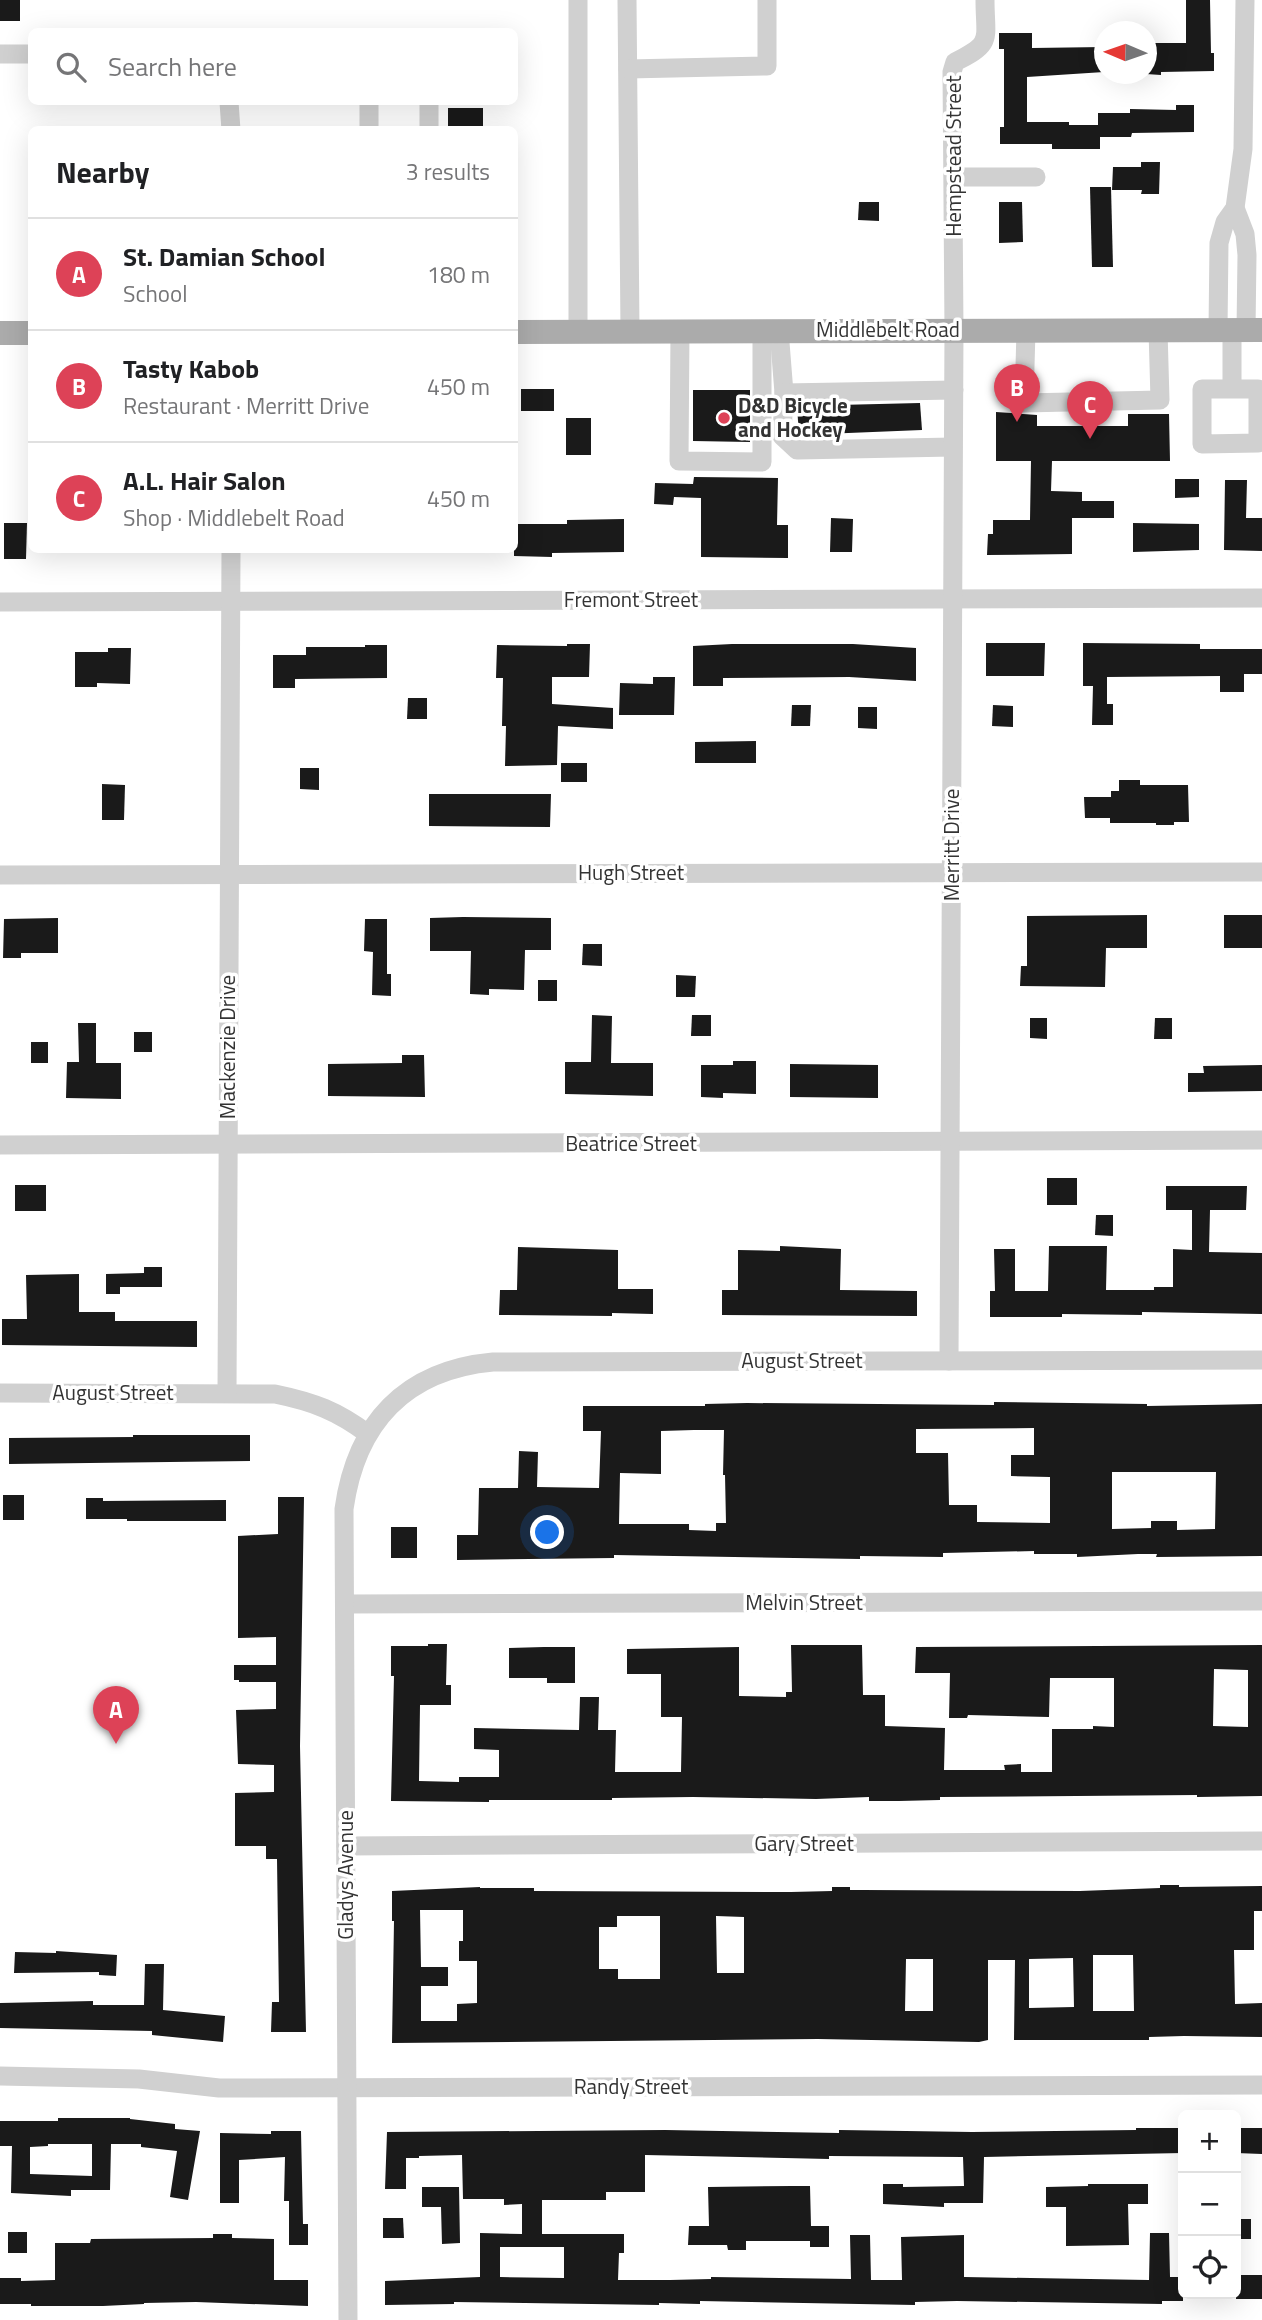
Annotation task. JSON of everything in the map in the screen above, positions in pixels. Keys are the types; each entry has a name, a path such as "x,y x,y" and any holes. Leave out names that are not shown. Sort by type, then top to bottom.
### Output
{"main road":[{"name":"Middlebelt Road","path":"518,332 1240,330"},
{"path":"0,333 28,333"}],"street":[{"path":"578,0 578,331"},
{"path":"627,0 630,331"},
{"path":"628,69 767,66 767,0"},
{"name":"Hempstead Street","path":"954,330 952,72 955,62 977,51 985,40 985,0"},
{"path":"1240,330 1219,243 1226,222 1235,208 1243,149 1245,0"},
{"path":"0,54 28,54"},
{"path":"229,105 231,126"},
{"path":"369,105 369,126"},
{"path":"429,105 429,126"},
{"path":"954,177 1036,177"},
{"path":"1232,389 1247,255 1245,234 1235,208"},
{"path":"680,331 680,461 762,462 771,330"},
{"path":"771,330 784,393 782,436 797,450 953,447"},
{"name":"Merritt Drive","path":"949,1361 954,330"},
{"path":"1026,330 1024,403 1160,400 1158,330"},
{"path":"784,393 954,390"},
{"name":"Mackenzie Drive","path":"227,1393 231,553"},
{"name":"Fremont Street","path":"0,602 1262,598"},
{"name":"Hugh Street","path":"0,875 1262,872"},
{"name":"Beatrice Street","path":"0,1145 1262,1140"},
{"name":"August Street","path":"368,1434 388,1408 416,1385 449,1370 478,1364 1262,1360"},
{"name":"August Street","path":"0,1393 227,1393"},
{"path":"227,1393 275,1394 305,1400 344,1416 368,1434"},
{"name":"Gladys Avenue","path":"348,2320 344,1509 353,1463 368,1434"},
{"name":"Melvin Street","path":"346,1604 1262,1601"},
{"name":"Gary Street","path":"346,1846 1262,1841"},
{"name":"Randy Street","path":"0,2077 139,2079 219,2088 1262,2085"}],"building":[{"path":"0,0 20,0 20,21 0,21"},
{"path":"1186,0 1210,0 1214,71 1161,72 1161,75 1157,75 1157,43 1186,43"},
{"path":"999,33 1032,33 1032,48 1094,47 1094,73 1027,77 1027,122 1098,125 1098,113 1130,113 1130,109 1176,110 1176,105 1194,105 1194,132 1132,133 1131,137 1100,137 1100,149 1052,149 1052,144 1000,144 1000,127 1004,127 1004,49 999,49"},
{"path":"448,108 483,108 483,126 448,126"},
{"path":"1141,162 1160,162 1159,194 1141,194 1142,190 1112,190 1113,167 1141,167"},
{"path":"1090,187 1111,187 1113,267 1092,267"},
{"path":"859,202 879,202 879,221 858,220"},
{"path":"999,202 1022,202 1023,242 999,243"},
{"path":"521,389 554,389 554,411 521,411"},
{"name":"D&D Bicycle and Hockey","path":"693,390 750,390 750,442 693,441"},
{"path":"920,403 922,430 799,435 797,406"},
{"path":"996,412 1037,415 1037,426 1128,426 1128,414 1169,414 1170,461 1052,461 1051,491 1082,492 1082,501 1114,501 1114,518 1072,518 1072,554 987,555 988,534 993,534 993,520 1030,520 1031,461 996,461"},
{"path":"566,418 591,418 591,455 566,455"},
{"path":"694,477 778,478 777,525 788,525 788,558 701,557 701,498 674,497 673,505 654,504 655,483 693,484"},
{"path":"1175,479 1199,479 1199,497 1175,498"},
{"path":"1225,480 1247,480 1246,518 1262,518 1262,551 1224,550"},
{"path":"831,518 853,519 852,552 830,552"},
{"path":"624,519 624,552 552,553 552,557 514,556 514,553 518,553 518,524 567,524 567,520"},
{"path":"4,523 27,523 26,559 4,559"},
{"path":"1133,523 1199,524 1199,550 1133,552"},
{"path":"986,643 1045,643 1044,676 986,676"},
{"path":"1083,643 1200,644 1200,649 1262,649 1262,674 1244,674 1244,692 1220,692 1220,676 1107,677 1107,704 1113,704 1113,725 1092,725 1093,686 1083,686"},
{"path":"590,644 589,677 552,677 552,704 613,708 613,729 558,726 557,765 505,766 503,678 496,678 497,645"},
{"path":"853,644 916,648 916,681 849,677 723,678 723,686 693,686 693,646"},
{"path":"387,645 387,678 295,679 295,688 273,688 273,655 306,655 306,647"},
{"path":"108,648 131,648 130,684 97,683 97,687 75,687 75,652 108,652"},
{"path":"653,677 675,677 674,715 619,715 620,683 653,684"},
{"path":"408,698 427,698 427,719 407,719"},
{"path":"792,705 811,705 810,726 791,726"},
{"path":"993,705 1013,706 1013,727 992,726"},
{"path":"858,707 877,707 877,729 858,728"},
{"path":"756,741 756,763 695,763 695,742"},
{"path":"561,763 587,763 587,782 561,782"},
{"path":"300,768 319,768 319,790 300,789"},
{"path":"1119,780 1140,780 1140,785 1188,785 1189,822 1156,825 1110,823 1110,818 1085,818 1084,797 1111,797 1111,791 1119,791"},
{"path":"102,784 125,785 124,820 102,820"},
{"path":"429,794 551,794 550,827 429,826"},
{"path":"1147,915 1147,948 1106,948 1105,987 1020,986 1021,966 1027,966 1027,916"},
{"path":"1224,915 1262,915 1262,948 1224,948"},
{"path":"58,918 58,953 21,953 21,958 3,958 4,919"},
{"path":"430,918 551,918 551,950 525,950 524,990 489,989 489,995 470,994 471,951 430,951"},
{"path":"365,919 387,919 387,974 391,974 391,996 372,995 373,952 364,951"},
{"path":"583,944 602,944 602,966 582,965"},
{"path":"676,975 696,976 695,997 676,997"},
{"path":"538,980 557,980 557,1001 538,1001"},
{"path":"592,1015 612,1016 611,1063 653,1063 653,1096 565,1094 565,1062 591,1062"},
{"path":"692,1015 711,1015 711,1036 691,1036"},
{"path":"1030,1018 1047,1018 1047,1039 1030,1038"},
{"path":"1155,1018 1172,1018 1172,1039 1154,1039"},
{"path":"78,1023 96,1023 96,1063 121,1063 121,1099 66,1098 67,1062 79,1062"},
{"path":"134,1032 152,1032 152,1052 134,1052"},
{"path":"31,1042 48,1042 48,1063 31,1063"},
{"path":"402,1055 424,1055 425,1097 328,1096 328,1064 402,1063"},
{"path":"733,1061 756,1061 756,1094 723,1093 723,1098 701,1097 701,1065 733,1065"},
{"path":"790,1064 878,1065 878,1098 790,1097"},
{"path":"1262,1065 1262,1091 1188,1092 1188,1073 1204,1073 1203,1066"},
{"path":"1047,1178 1077,1178 1077,1205 1047,1205"},
{"path":"15,1185 46,1185 46,1211 15,1211"},
{"path":"1166,1186 1247,1186 1246,1210 1210,1210 1209,1252 1262,1253 1262,1314 1142,1312 1142,1315 990,1317 990,1291 995,1291 994,1249 1015,1249 1015,1291 1048,1291 1049,1246 1107,1246 1106,1290 1154,1290 1154,1287 1173,1287 1173,1249 1192,1250 1192,1210 1166,1210"},
{"path":"1096,1215 1113,1215 1113,1236 1095,1235"},
{"path":"780,1246 841,1249 840,1290 917,1291 917,1316 722,1315 722,1290 738,1290 738,1250 780,1251"},
{"path":"518,1247 618,1250 618,1289 653,1289 653,1314 499,1315 500,1290 517,1290"},
{"path":"144,1267 162,1267 162,1287 120,1287 120,1294 106,1294 106,1274 144,1273"},
{"path":"79,1274 79,1312 115,1312 115,1321 197,1321 197,1347 2,1345 2,1319 27,1319 26,1275"},
{"path":"994,1402 1147,1406 1262,1404 1262,1556 1156,1557 1157,1554 1138,1554 1077,1557 1077,1554 1034,1554 1034,1551 943,1553 943,1557 860,1556 860,1559 614,1555 614,1558 457,1560 457,1535 478,1535 479,1488 518,1488 519,1451 538,1452 537,1487 599,1488 601,1431 583,1431 583,1406 705,1406 747,1403 994,1405","holes":["1034,1428 1034,1455 1011,1455 1011,1476 1050,1477 1050,1523 977,1522 977,1505 949,1505 948,1453 916,1453 916,1429","724,1430 726,1523 716,1523 716,1531 689,1530 689,1524 619,1524 620,1473 661,1474 661,1431","1112,1472 1216,1472 1215,1529 1177,1530 1177,1521 1151,1521 1151,1528 1112,1529"]},
{"path":"250,1435 250,1461 9,1464 9,1438"},
{"path":"3,1495 24,1495 24,1520 3,1520"},
{"path":"278,1497 304,1497 300,1746 306,2032 271,2032 272,2002 279,2002 277,1859 266,1859 266,1846 235,1846 235,1793 274,1792 274,1765 238,1764 236,1710 276,1709 276,1682 234,1680 234,1665 276,1665 276,1637 238,1638 238,1536 278,1534"},
{"path":"86,1498 103,1498 103,1501 226,1500 226,1521 86,1519"},
{"path":"391,1527 417,1527 417,1558 391,1558"},
{"path":"447,1644 446,1685 451,1685 451,1705 420,1705 419,1781 459,1782 459,1777 499,1777 499,1750 474,1749 474,1728 579,1730 580,1697 599,1697 598,1730 616,1730 615,1772 681,1772 682,1717 661,1717 661,1674 627,1674 627,1649 739,1647 739,1696 786,1697 786,1692 792,1692 791,1645 862,1645 863,1695 885,1695 885,1726 945,1728 944,1770 1005,1770 1004,1765 1021,1764 1021,1772 1052,1772 1052,1729 1114,1727 1114,1678 1050,1678 1049,1717 968,1715 967,1718 949,1718 950,1673 915,1673 916,1647 1262,1645 1262,1796 940,1797 940,1800 899,1801 869,1801 869,1797 693,1797 489,1802 391,1801 394,1676 391,1676 391,1646","holes":["1214,1669 1248,1670 1248,1727 1213,1726"]},
{"path":"575,1647 575,1683 547,1683 547,1678 509,1678 509,1648"},
{"path":"1160,1885 1262,1886 1262,1911 1254,1911 1254,1950 1234,1950 1235,2004 1262,2003 1262,2037 1014,2040 1015,1960 988,1960 988,2040 979,2042 818,2039 392,2043 392,1891 480,1887 534,1888 534,1891 791,1892 832,1891 832,1887 850,1887 850,1890 1080,1891 1160,1888","holes":["420,1910 463,1910 463,1941 459,1941 459,1961 477,1961 477,2003 457,2004 457,2021 421,2021 421,1986 448,1986 448,1967 421,1967","617,1916 660,1916 660,1979 618,1979 618,1969 599,1969 599,1927 617,1927","716,1916 744,1917 744,1973 717,1973","1093,1955 1133,1955 1134,2011 1093,2011","1073,1958 1074,2007 1029,2008 1029,1959","906,1959 933,1959 933,2011 905,2011"]},
{"path":"56,1951 117,1955 116,1976 99,1975 99,1972 14,1973 15,1952"},
{"path":"145,1964 164,1964 163,2010 225,2016 223,2042 152,2035 152,2031 0,2028 0,2003 93,2001 93,2005 144,2005"},
{"path":"58,2118 130,2118 175,2124 175,2129 200,2131 188,2200 170,2197 177,2151 141,2147 141,2144 111,2144 110,2190 71,2190 71,2196 11,2193 12,2146 0,2146 0,2121 58,2121","holes":["48,2144 92,2144 92,2176 30,2174 30,2147"]},
{"path":"1178,2128 1178,2153 984,2157 983,2203 944,2203 944,2207 883,2204 883,2184 903,2184 903,2187 964,2186 963,2157 829,2156 829,2159 645,2155 645,2192 606,2192 606,2200 542,2200 542,2234 624,2234 624,2253 619,2253 618,2280 711,2277 851,2279 850,2235 870,2235 871,2280 902,2280 901,2237 964,2235 964,2277 1149,2280 1150,2233 1169,2233 1170,2277 1178,2277 1178,2299 1183,2301 1162,2301 1162,2304 957,2301 915,2302 915,2305 700,2301 700,2304 659,2305 454,2302 385,2305 385,2281 480,2277 480,2233 522,2234 522,2204 504,2205 504,2199 463,2199 462,2155 406,2158 406,2189 385,2189 387,2132 972,2132","holes":["500,2247 564,2247 564,2278 500,2277"]},
{"path":"1241,2128 1262,2128 1262,2154 1241,2153"},
{"path":"271,2131 301,2131 303,2224 308,2224 308,2245 289,2245 289,2201 284,2201 285,2157 239,2160 239,2203 220,2203 220,2133 271,2134"},
{"path":"1148,2184 1148,2204 1128,2204 1129,2245 1066,2246 1066,2207 1046,2207 1046,2187"},
{"path":"810,2186 811,2226 829,2226 829,2247 810,2247 810,2241 746,2241 746,2250 728,2250 727,2245 688,2245 689,2226 709,2226 708,2187"},
{"path":"422,2187 459,2187 460,2243 442,2244 441,2207 422,2207"},
{"path":"383,2218 403,2218 404,2238 383,2238"},
{"path":"1241,2219 1251,2219 1251,2239 1241,2239"},
{"path":"8,2232 27,2232 27,2253 8,2253"},
{"path":"213,2234 232,2234 232,2238 274,2239 274,2280 308,2280 308,2306 196,2302 103,2306 0,2304 0,2278 21,2278 21,2281 55,2280 55,2243 90,2243 91,2239 213,2238"},
{"path":"1241,2275 1262,2275 1262,2299 1241,2299"}],"place":[{"name":"D&D Bicycle and Hockey","path":"724,418"},
{"name":"Tasty Kabob","path":"1017,422"},
{"name":"A.L. Hair Salon","path":"1090,439"},
{"name":"St. Damian School","path":"116,1744"}]}
